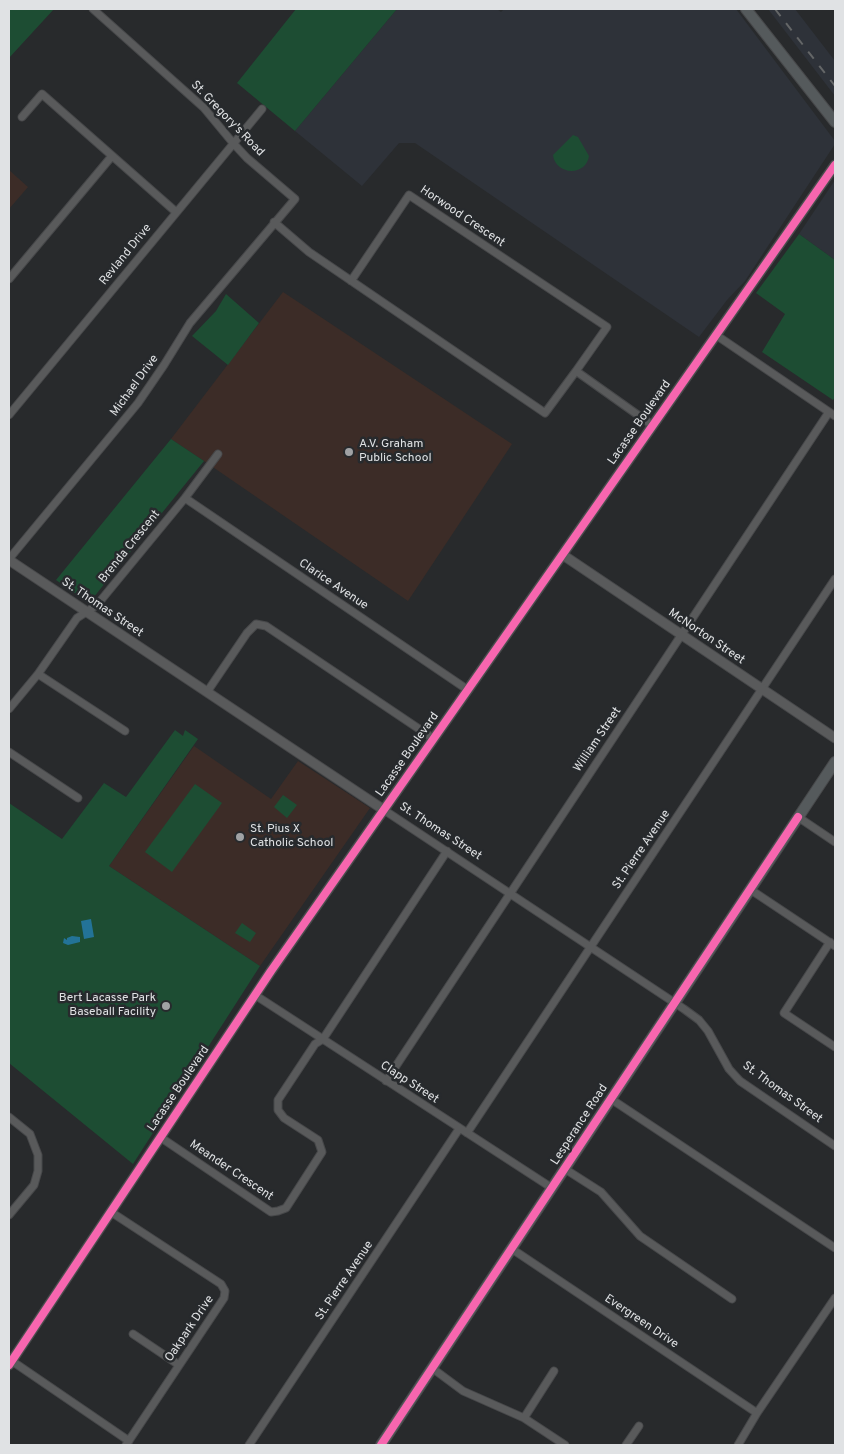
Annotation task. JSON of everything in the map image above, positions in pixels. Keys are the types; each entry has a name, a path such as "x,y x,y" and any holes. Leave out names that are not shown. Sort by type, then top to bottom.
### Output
{"main road":[{"path":"746,9 835,122"},
{"name":"Lesperance Road","path":"381,1445 835,762"}],"street":[{"name":"St. Gregory's Road","path":"94,9 204,108 247,158 295,198 274,222"},
{"path":"22,118 42,94 176,212"},
{"name":"Revland Drive","path":"9,415 262,109"},
{"path":"9,279 112,156"},
{"name":"Lacasse Boulevard","path":"9,1362 255,995 835,165"},
{"name":"Horwood Crescent","path":"409,195 607,327 576,371 545,413 352,280 409,195"},
{"path":"274,222 309,252 352,280"},
{"name":"Michael Drive","path":"9,560 138,403 190,323 274,222"},
{"path":"716,335 832,414"},
{"path":"576,371 652,425"},
{"name":"William Street","path":"386,1081 681,636 832,414"},
{"name":"Brenda Crescent","path":"9,709 38,674 77,618 97,605 185,498 218,454"},
{"name":"Clarice Avenue","path":"185,498 468,690"},
{"name":"McNorton Street","path":"562,555 835,738"},
{"name":"St. Thomas Street","path":"9,560 674,1002 699,1020 716,1042 729,1069 740,1081 835,1146"},
{"name":"St. Pierre Avenue","path":"466,1134 835,579"},
{"path":"206,692 247,633 256,624 266,626 434,739"},
{"path":"38,674 125,731"},
{"path":"9,752 78,798"},
{"path":"798,817 835,842"},
{"path":"323,1038 447,852"},
{"path":"751,890 832,944 784,1013 835,1047"},
{"name":"Clapp Street","path":"255,995 466,1134 552,1188"},
{"name":"Meander Crescent","path":"160,1137 271,1212 286,1208 322,1152 318,1140 284,1118 278,1110 278,1100 315,1044 323,1038"},
{"path":"611,1099 835,1248"},
{"path":"9,1117 30,1134 38,1155 38,1171 34,1185 9,1215"},
{"name":"St. Pierre Avenue","path":"249,1445 459,1129"},
{"path":"565,1169 601,1192 640,1236 732,1299"},
{"name":"Oakpark Drive","path":"111,1212 221,1284 225,1291 224,1298 127,1443"},
{"name":"Evergreen Drive","path":"512,1249 757,1413"},
{"path":"738,1445 757,1413 835,1298"},
{"path":"134,1334 180,1365"},
{"path":"9,1362 127,1443"},
{"path":"432,1368 463,1391 524,1418 565,1445"},
{"path":"524,1418 554,1371"},
{"path":"626,1445 639,1426"}],"shaded area":[{"path":"397,9 497,9 501,12 504,9 736,9 835,141 835,144 745,281 727,300 699,337 415,143 399,143 362,186 295,131"},
{"path":"768,9 795,9 835,61 835,96"},
{"path":"9,170 28,187 9,209"},
{"path":"835,180 835,260 799,234"},
{"name":"A.V. Graham Public School","path":"283,292 512,444 408,601 171,439"},
{"name":"St. Pius X Catholic School","path":"194,746 271,799 298,761 370,808 260,966 109,866"}],"green space":[{"path":"9,9 54,9 9,58"},
{"path":"296,9 397,9 295,131 237,83"},
{"path":"573,135 578,137 589,156 587,163 582,168 571,171 564,170 555,162 553,155"},
{"path":"799,234 835,260 835,397 833,400 762,352 785,314 756,293"},
{"path":"226,294 259,323 228,365 192,336 216,311"},
{"path":"171,439 204,461 89,603 56,580"},
{"path":"175,730 183,736 185,730 198,739 109,866 260,966 133,1164 9,1063 9,803 62,839 104,783 126,797"},
{"path":"195,784 222,803 172,872 145,852"},
{"path":"283,795 297,805 287,818 274,807"},
{"path":"242,923 256,933 250,942 235,933"}],"water":[{"path":"91,919 94,937 84,939 81,921"},
{"path":"72,936 80,937 80,942 68,945 63,943 64,938 67,940 67,938"}],"railway":[{"path":"775,9 835,86"}],"cycle path":[{"path":"9,1365 271,971 835,165"},
{"path":"381,1445 798,817"}],"place":[{"name":"A.V. Graham Public School","path":"349,452"},
{"name":"St. Pius X Catholic School","path":"240,837"},
{"name":"Bert Lacasse Park Baseball Facility","path":"166,1006"}]}
